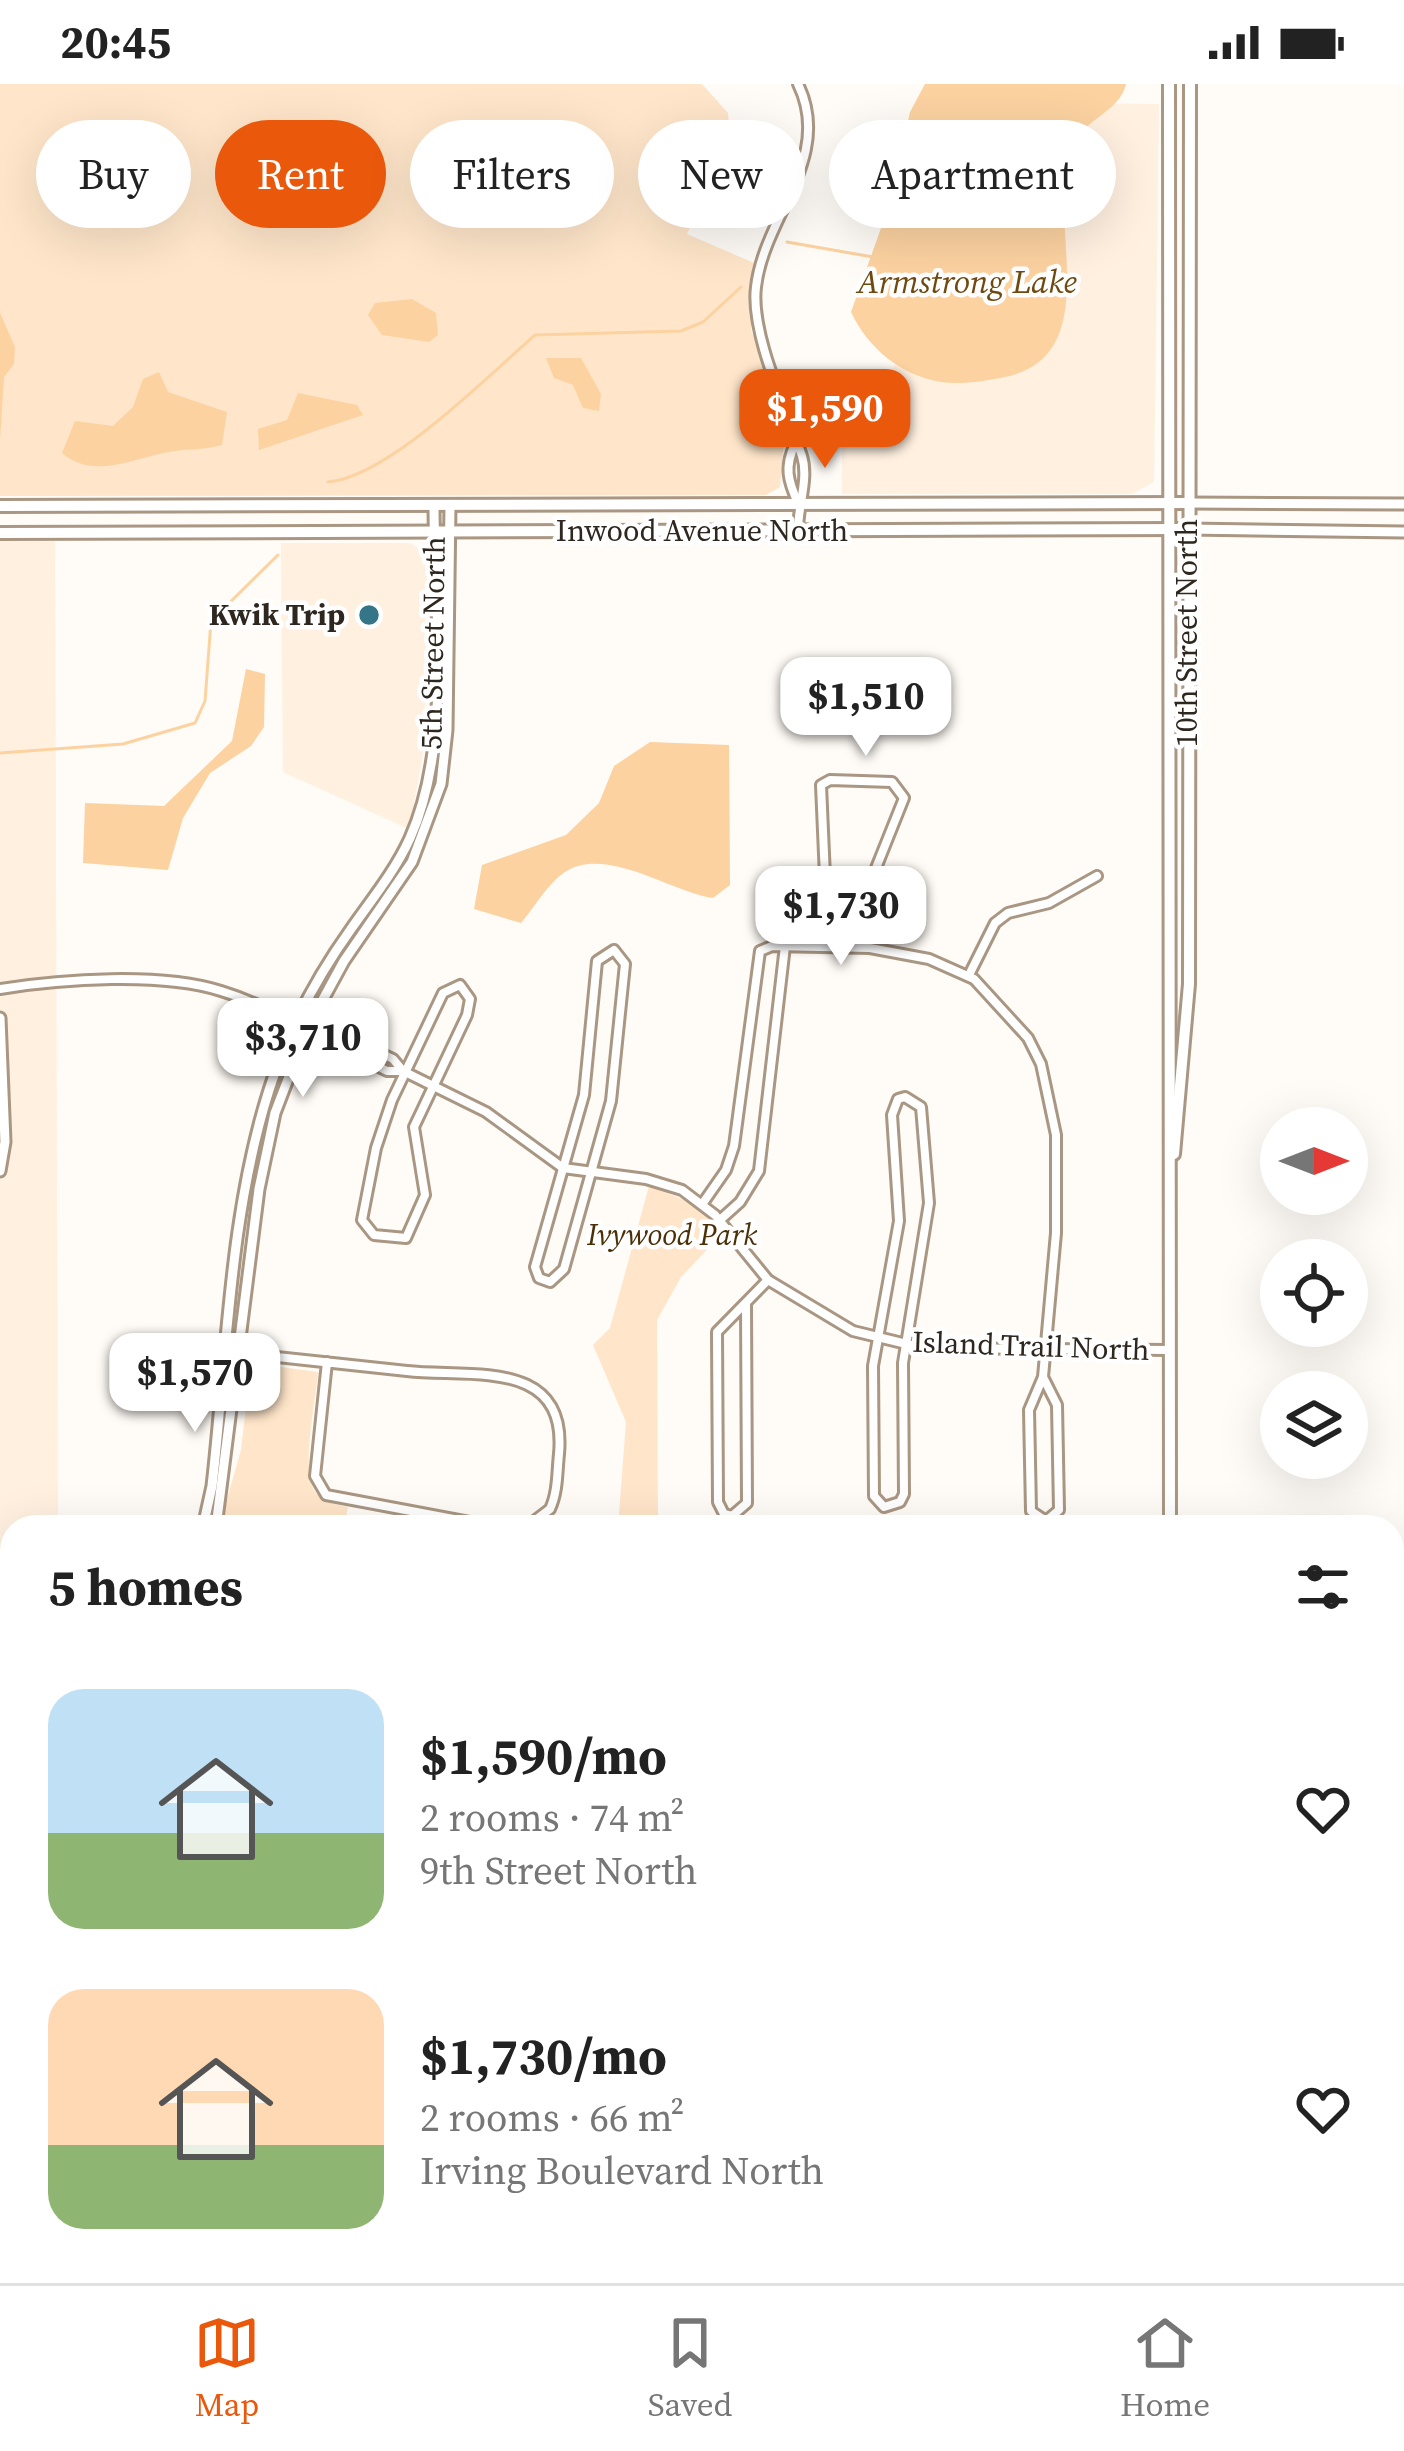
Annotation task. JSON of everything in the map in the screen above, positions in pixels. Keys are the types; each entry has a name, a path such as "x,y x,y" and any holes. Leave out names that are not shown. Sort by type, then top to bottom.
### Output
{"main road":[{"name":"10th Street North","path":"1169,84 1170,1515"},
{"name":"10th Street North","path":"1170,1181 1188,1005 1190,84"},
{"name":"Inwood Avenue North","path":"0,506 1187,503"},
{"name":"Inwood Avenue North","path":"0,533 1187,529"}],"street":[{"path":"798,84 809,123 806,156 762,256 754,307 760,339 804,460 798,530"},
{"path":"795,443 788,459 788,481 798,503"},
{"name":"Inwood Avenue North","path":"1187,503 1404,504"},
{"name":"5th Street North","path":"205,1515 254,1147 296,1023 335,952 400,858 424,798 434,735 434,505"},
{"name":"5th Street North","path":"218,1515 262,1168 282,1091 311,1020 406,873 437,801 447,746 450,505"},
{"name":"Inwood Avenue North","path":"1187,529 1404,532"},
{"path":"828,946 829,874 820,785 830,780 892,782 904,798 856,918 852,947"},
{"path":"969,975 994,923 1008,913 1049,903 1096,876"},
{"path":"720,1220 751,1187 763,1156 785,946"},
{"path":"703,1203 726,1170 734,1146 755,959 765,948 898,950 969,975 1028,1038 1051,1096 1056,1233 1043,1377 1059,1418 1059,1510 1053,1515"},
{"path":"614,950 626,964 616,1059 592,1175 564,1269 550,1282 539,1278 535,1267 585,1087 597,961 599,955 614,950"},
{"path":"0,989 61,982 191,983 296,1023 311,1020"},
{"path":"460,985 470,999 467,1015 430,1084 414,1127 424,1204 406,1238 374,1235 362,1220 366,1194 404,1071 442,993 460,985"},
{"path":"0,1018 5,1142 0,1171"},
{"name":"Island Trail North","path":"311,1020 393,1059 404,1071 486,1112 563,1168 646,1179 703,1203 769,1280 820,1316 878,1339 1043,1350 1169,1350"},
{"name":"Island Trail North","path":"296,1023 387,1071 404,1071"},
{"path":"905,1097 921,1107 929,1203 906,1344 904,1494 900,1502 884,1507 874,1496 872,1380 899,1221 892,1115 905,1097"},
{"path":"728,1515 718,1502 717,1332 769,1280"},
{"path":"733,1515 747,1504 746,1305"},
{"path":"214,1350 427,1373 480,1370 535,1390 548,1401 561,1431 550,1508 541,1515"},
{"path":"327,1362 315,1476 326,1495 432,1515"},
{"path":"1037,1515 1031,1511 1029,1410 1043,1377"}],"shaded area":[{"path":"1071,103 1159,104 1154,482 1132,494 842,494 842,444 987,228 1116,228 1116,120 1060,120"},
{"path":"0,541 55,541 58,1515 0,1515"},
{"path":"281,543 410,543 427,555 425,743 409,829 283,772"}],"green space":[{"path":"0,84 702,84 728,113 729,120 638,120 638,228 690,228 687,234 754,263 751,330 785,426 780,487 766,495 0,496"},
{"name":"Ivywood Park","path":"649,1186 690,1202 723,1233 681,1277 657,1320 658,1515 619,1515 626,1422 593,1345 610,1328"},
{"path":"251,1363 318,1372 310,1480 320,1497 348,1507 346,1515 222,1515 241,1450"}],"water":[{"name":"Armstrong Lake","path":"925,84 1126,84 1116,102 1095,120 908,120"},
{"name":"Armstrong Lake","path":"881,228 1065,228 1067,282 1055,343 1036,364 1005,377 949,383 912,373 876,348 851,312"},
{"path":"412,299 436,313 438,335 429,342 382,335 368,315 375,303"},
{"path":"0,313 15,347 14,364 4,377 0,440"},
{"path":"546,358 581,358 601,394 599,411 583,408 573,385 554,378"},
{"path":"159,372 168,392 227,412 222,445 98,466 62,453 75,421 113,426 133,407 143,379"},
{"path":"298,393 357,405 363,415 259,450 258,429 287,420"},
{"path":"246,669 265,674 264,727 251,746 210,773 183,818 168,870 83,863 85,803 164,806 232,741"},
{"path":"650,742 729,745 730,885 713,898 619,867 581,865 559,877 521,923 474,909 482,865 566,835 599,803 614,766"}],"waterway":[{"path":"787,242 873,257"},
{"path":"328,482 352,476 407,445 535,335 681,331 703,322 741,287"},
{"path":"0,753 123,744 195,723 205,701 211,621 278,555"}],"place":[{"name":"Kwik Trip","path":"369,615"}]}
